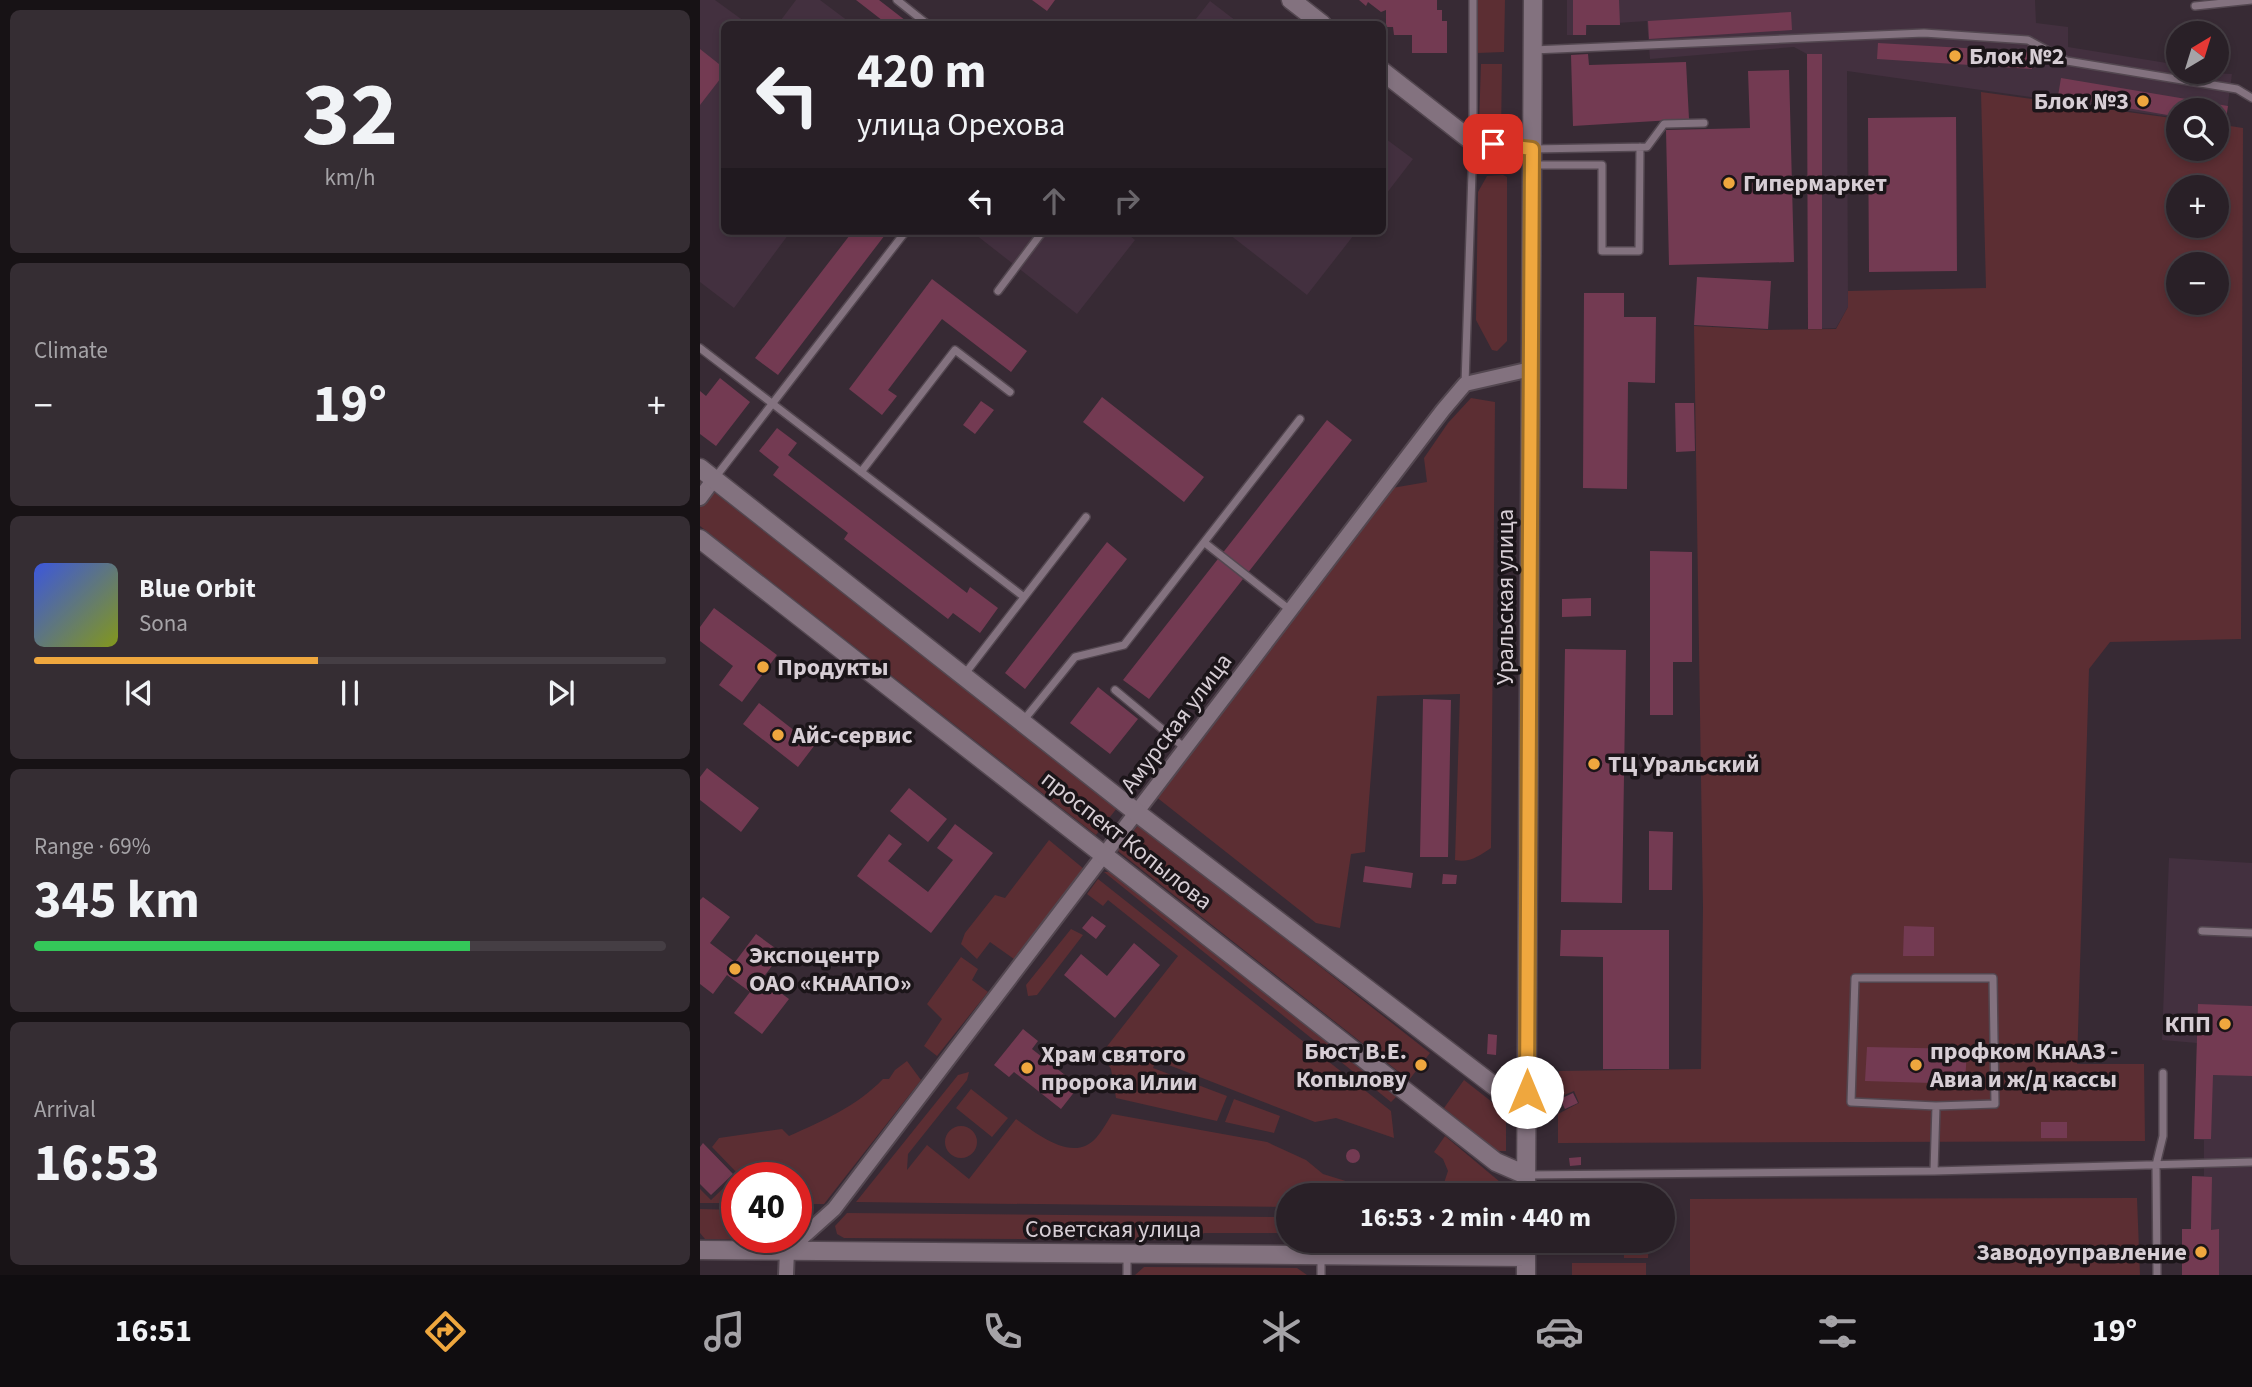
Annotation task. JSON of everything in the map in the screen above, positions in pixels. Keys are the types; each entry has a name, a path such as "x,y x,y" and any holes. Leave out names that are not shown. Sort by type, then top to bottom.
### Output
{"street":[{"name":"Уральская улица","path":"1526,1183 1533,0"},
{"path":"1299,3 1319,21"},
{"path":"1386,74 1473,142 1532,157"},
{"path":"1465,384 1531,369"},
{"name":"Амурская улица","path":"812,1229 834,1209 1465,384"},
{"path":"700,498 707,474"},
{"name":"проспект Копылова","path":"707,474 1136,812 1527,1111"},
{"name":"проспект Копылова","path":"700,539 1105,853 1496,1162 1526,1175"},
{"name":"Советская улица","path":"700,1250 721,1250"},
{"name":"Советская улица","path":"812,1251 1526,1258"},
{"path":"786,1275 787,1253"}],"lane":[{"path":"897,0 923,21"},
{"path":"1465,384 1473,142 1473,0"},
{"path":"2195,6 2252,0"},
{"path":"1533,50 1924,33 1989,37 2028,40 2067,61 2237,89 2252,98"},
{"path":"1532,157 1647,147 1664,124 1704,123"},
{"path":"1532,157 1602,165 1602,251 1639,251 1640,147"},
{"path":"707,474 772,404 903,235"},
{"path":"998,291 1040,235"},
{"path":"700,348 1024,597"},
{"path":"861,472 955,350 1010,393"},
{"path":"1022,722 1075,657 1124,645 1300,419"},
{"path":"964,675 1086,517"},
{"path":"1205,543 1290,610"},
{"path":"1115,690 1185,748"},
{"path":"2202,932 2252,933"},
{"path":"1855,978 1993,978 1996,1104 1937,1105 1851,1102 1855,978"},
{"path":"2157,1275 2156,1165 2164,1136 2163,1073"},
{"path":"1934,1171 1937,1105"},
{"path":"1526,1175 1934,1171 2252,1162"},
{"path":"1127,1254 1127,1275"},
{"path":"1321,1255 1321,1275"}],"shaded area":[{"path":"700,0 715,0 744,21 721,21 721,235 788,235 734,308 700,282"},
{"path":"796,0 820,0 848,21 780,21"},
{"path":"1477,0 1505,0 1504,52 1477,53"},
{"path":"1567,0 2035,0 2036,23 2068,27 2068,47 2166,63 2166,84 2230,84 2232,74 2229,98 2166,98 2166,116 1847,71 1848,307 1836,328 1808,329 1807,54 1794,47 1650,59 1647,21 1587,25 1586,35 1567,35"},
{"path":"1210,1 1236,21 1194,21"},
{"path":"1481,64 1502,64 1501,135 1482,133 1479,124"},
{"path":"1981,92 2166,117 2166,161 2229,161 2229,126 2243,128 2241,639 2110,642 2089,669 2077,1064 2144,1064 2145,1141 1558,1143 1558,1114 1579,1103 1574,1091 1559,1097 1559,1071 1701,1069 1703,907 1694,326 1768,330 1836,329 1848,307 1848,291 1986,288"},
{"path":"1386,139 1413,159 1386,194"},
{"path":"1487,176 1507,177 1507,341 1497,351 1492,350 1476,320 1478,192"},
{"path":"976,235 1129,235 1135,240 1077,314"},
{"path":"1230,235 1354,235 1307,295"},
{"path":"1471,398 1495,402 1491,848 1470,860 1455,860 1460,694 1377,696 1365,852 1351,854 1340,928 1316,923 1155,796 1392,488 1427,482 1424,458 1448,423"},
{"path":"700,481 1117,808 1096,835 700,526"},
{"path":"1139,824 1430,1053 1409,1080 1118,851"},
{"path":"1049,840 1084,869 1014,959 990,942 977,959 961,944 965,933 995,895 1005,898"},
{"path":"2169,858 2252,863 2252,1275 2182,1275 2182,1229 2191,1229 2192,1176 2204,1176 2204,1140 2194,1139 2197,1043 2162,1040"},
{"path":"1104,872 1113,872 1397,1096 1391,1102"},
{"path":"1098,879 1391,1111 1394,1138 1336,1118 1315,1122 1156,1060 1153,1068 1227,1096 1217,1121 1116,1098 1111,1069 1101,1054 1178,956 1108,900 1103,906 1087,894"},
{"path":"1071,929 1083,935 1037,995 1028,996 1026,985"},
{"path":"961,957 978,969 972,980 988,992 937,1056 924,1046 942,1019 927,1004"},
{"path":"907,1061 921,1080 824,1204 812,1204 812,1162 726,1162 712,1147 719,1138 782,1129 789,1136 851,1105 883,1079 889,1079 895,1070"},
{"path":"969,1072 967,1080 908,1154 907,1170 927,1145 969,1179 1016,1119 1055,1144 1077,1148 1096,1138 1112,1114 1267,1142 1306,1160 1323,1174 1352,1183 1276,1183 1276,1207 856,1202 958,1075"},
{"path":"1464,1080 1506,1113 1506,1151 1497,1151 1444,1108"},
{"path":"971,1089 1008,1118 992,1137 956,1108"},
{"path":"1234,1099 1280,1116 1274,1133 1225,1122"},
{"path":"961,1126 972,1131 977,1142 972,1153 961,1158 950,1153 945,1142 950,1131"},
{"path":"1445,1136 1501,1183 1444,1183 1448,1171 1443,1159 1434,1152"},
{"path":"700,1189 711,1200 721,1190 721,1203 700,1203"},
{"path":"2137,1198 2140,1275 1690,1275 1690,1199"},
{"path":"700,1209 721,1210 721,1239 705,1239 700,1233"},
{"path":"847,1213 1276,1217 1276,1233 1205,1233 1179,1240 844,1238 837,1234 835,1226"},
{"path":"1624,1253 1648,1253 1648,1258 1624,1258"},
{"path":"1572,1263 1646,1263 1646,1275 1572,1275"},
{"path":"1144,1267 1297,1268 1307,1275 1135,1275"}],"building":[{"path":"856,0 879,0 906,21 883,21"},
{"path":"1032,0 1055,0 1047,11"},
{"path":"1359,0 1437,0 1437,10 1442,10 1442,21 1447,21 1447,53 1412,53 1412,35 1394,35 1393,27 1386,27 1386,10 1381,12 1368,2 1366,6"},
{"path":"1573,0 1619,0 1620,25 1586,25 1586,35 1573,35"},
{"path":"1791,12 1792,30 1649,39 1648,21"},
{"name":"Блок №2","path":"1878,43 2033,52 2032,69 1877,59"},
{"path":"700,49 721,66 721,78 700,105"},
{"path":"1588,54 1589,65 1686,62 1689,119 1573,126 1571,55"},
{"path":"1807,54 1822,54 1822,329 1808,329"},
{"name":"Гипермаркет","path":"1789,70 1794,262 1669,265 1666,130 1750,128 1748,71"},
{"name":"Блок №3","path":"2061,78 2180,98 2166,98 2166,115 2058,96"},
{"path":"1956,117 1957,271 1869,272 1868,118"},
{"path":"850,235 885,235 778,375 755,358"},
{"path":"1697,277 1771,281 1768,329 1694,325"},
{"path":"932,279 1027,351 1011,372 942,319 888,390 897,396 882,415 849,389"},
{"path":"1584,293 1624,293 1624,317 1656,317 1655,383 1628,382 1627,489 1583,488"},
{"path":"720,378 750,402 716,446 700,434 700,391 706,396"},
{"path":"1102,397 1204,477 1184,502 1083,422"},
{"path":"981,401 994,410 975,434 963,425"},
{"path":"1675,403 1694,403 1695,451 1676,452"},
{"path":"1327,420 1352,440 1149,699 1123,680"},
{"path":"777,428 797,443 788,455 967,593 970,587 998,608 980,633 953,613 948,619 844,539 848,533 773,475 779,467 759,451"},
{"path":"1107,542 1127,559 1025,689 1005,673"},
{"path":"1650,551 1692,552 1692,662 1673,662 1673,715 1650,715"},
{"path":"1591,598 1591,616 1562,617 1562,599"},
{"path":"714,608 777,655 742,702 719,685 733,666 700,641 700,627"},
{"name":"ТЦ Уральский","path":"1565,649 1626,650 1622,903 1561,902"},
{"path":"1098,687 1138,719 1110,754 1070,723"},
{"path":"1423,699 1451,700 1448,857 1420,857"},
{"name":"Айс-сервис","path":"759,703 814,746 798,767 743,724"},
{"path":"707,768 759,808 741,832 700,800 700,777"},
{"path":"909,788 947,819 928,842 890,811"},
{"path":"955,824 993,853 931,933 857,876 889,834 902,844 888,861 928,892 953,860 937,848"},
{"path":"1649,831 1673,832 1672,890 1649,890"},
{"path":"1365,866 1413,873 1411,888 1363,882"},
{"path":"1443,874 1457,875 1456,884 1442,884"},
{"name":"Экспоцентр ОАО «КнААПО»","path":"703,897 730,917 710,943 735,962 756,934 782,953 762,979 789,999 762,1034 734,1013 750,992 727,975 713,994 700,984 700,900"},
{"path":"1092,916 1106,926 1096,939 1082,928"},
{"path":"1904,926 1934,927 1934,956 1903,956"},
{"path":"1561,930 1669,930 1669,1069 1603,1069 1603,957 1560,956"},
{"path":"1134,943 1160,965 1115,1018 1064,975 1081,954 1107,976"},
{"name":"КПП","path":"2198,1004 2252,1006 2252,1076 2213,1075 2211,1139 2194,1139"},
{"name":"Храм святого пророка Илии","path":"1023,1029 1038,1041 1032,1049 1079,1086 1061,1109 1014,1072 1009,1077 994,1065"},
{"path":"1488,1034 1497,1035 1496,1055 1487,1054"},
{"name":"профком КнААЗ - Авиа и ж/д кассы","path":"1867,1047 1967,1049 1965,1084 1865,1081"},
{"path":"1573,1093 1578,1103 1565,1109 1560,1099"},
{"path":"2041,1122 2067,1122 2067,1138 2041,1138"},
{"path":"703,1143 721,1162 721,1185 711,1195 700,1184 700,1147"},
{"path":"1350,1149 1356,1149 1360,1156 1356,1163 1350,1163 1346,1159 1346,1153"},
{"path":"1581,1157 1581,1165 1570,1166 1569,1158"},
{"name":"Заводоуправление","path":"2192,1176 2212,1177 2211,1230 2219,1229 2219,1275 2182,1275 2182,1229 2191,1229"}],"place":[{"name":"Блок №2","path":"1955,56"},
{"name":"Блок №3","path":"2143,101"},
{"name":"Гипермаркет","path":"1729,183"},
{"name":"Продукты","path":"763,667"},
{"name":"Айс-сервис","path":"778,735"},
{"name":"ТЦ Уральский","path":"1594,764"},
{"name":"Экспоцентр ОАО «КнААПО»","path":"735,969"},
{"name":"КПП","path":"2225,1024"},
{"name":"Бюст В.Е. Копылову","path":"1421,1065"},
{"name":"профком КнААЗ - Авиа и ж/д кассы","path":"1916,1065"},
{"name":"Храм святого пророка Илии","path":"1027,1068"},
{"name":"Заводоуправление","path":"2201,1252"}],"route":[{"path":"1493,144 1532,149 1527,1092"}]}
